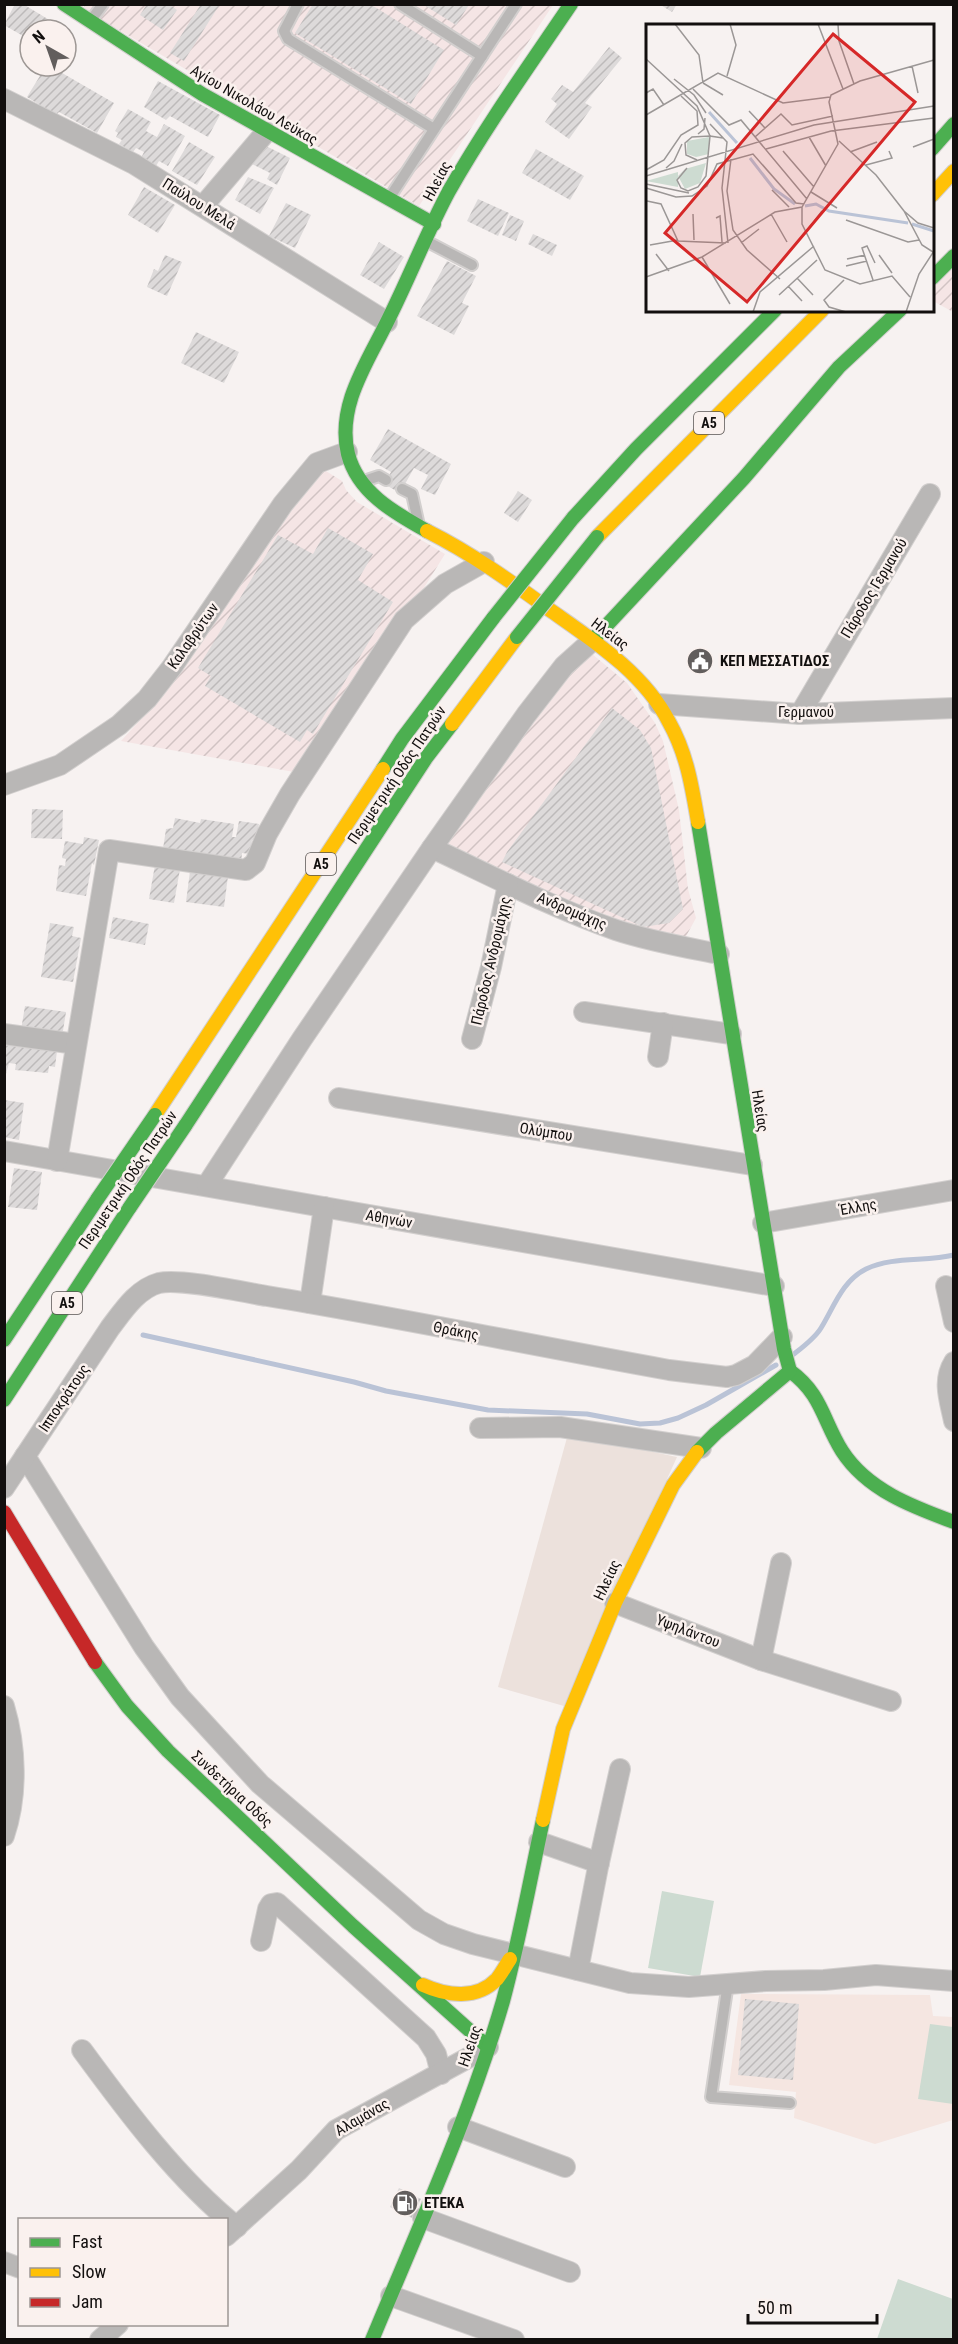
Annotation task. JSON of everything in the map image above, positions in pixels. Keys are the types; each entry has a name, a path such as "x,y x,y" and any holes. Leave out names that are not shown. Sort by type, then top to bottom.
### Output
{"main road":[{"name":"Αγίου Νικολάου Λεύκας","path":"64,4 149,62 266,132 434,224"},
{"name":"Ηλείας","path":"372,2340 412,2244 415,2223 437,2183 488,2047 503,2000 563,1729 615,1603 673,1485 701,1448 789,1368 752,1165 689,770 678,736 659,704 633,673 593,640 484,562 370,493 361,482 347,452 345,434 352,395 434,224 471,154 569,5"},
{"path":"934,148 954,124"},
{"path":"934,194 954,171"},
{"path":"934,277 954,256"},
{"name":"Περιμετρική Οδός Πατρών","path":"4,1340 402,739 494,617 573,518 636,449 773,312"},
{"name":"Περιμετρική Οδός Πατρών","path":"4,1400 426,758 517,637 597,537 820,312"},
{"path":"593,640 744,478 839,367 898,312"},
{"path":"789,1368 808,1384 841,1450 858,1472 902,1500 954,1522"},
{"name":"Συνδετήρια Οδός","path":"4,1512 87,1651 127,1706 176,1759 488,2047"},
{"path":"415,1982 439,1992 470,1995 496,1980 513,1954"}],"street":[{"name":"Παύλου Μελά","path":"4,99 134,164 387,322"},
{"path":"203,206 266,132"},
{"name":"Καλαβρύτων","path":"4,785 60,765 118,725 147,699 172,667 283,504 317,463 347,452"},
{"name":"Πάροδος Γερμανού","path":"800,714 930,494"},
{"path":"57,1161 109,850 246,870 255,863 267,834 285,803 404,620 438,589 484,562"},
{"path":"207,1185 302,1039 432,848 547,686 564,666 593,640"},
{"name":"Γερμανού","path":"659,704 800,714 954,708"},
{"name":"Ανδρομάχης","path":"432,848 508,884 615,929 646,939 719,954"},
{"name":"Πάροδος Ανδρομάχης","path":"472,1039 492,967 508,884"},
{"path":"584,1012 731,1034"},
{"path":"658,1057 663,1023"},
{"path":"4,1034 76,1044"},
{"name":"Ολύμπου","path":"339,1098 752,1165"},
{"name":"Αθηνών","path":"4,1151 774,1286"},
{"name":"Έλλης","path":"763,1223 954,1190"},
{"path":"310,1303 324,1207"},
{"name":"Θράκης","path":"125,1309 143,1291 158,1284 172,1282 310,1303 669,1370 727,1377 749,1370 783,1343"},
{"path":"946,1286 954,1322"},
{"name":"Ιπποκράτους","path":"4,1488 107,1332 125,1309"},
{"path":"954,1362 948,1372 946,1382 954,1421"},
{"path":"480,1428 560,1427 701,1448"},
{"path":"25,1455 163,1675 260,1784 419,1920 459,1940 630,1983 689,1988 728,1983 824,1980 876,1975 954,1981"},
{"path":"761,1660 781,1563"},
{"name":"Υψηλάντου","path":"615,1603 761,1660 891,1701"},
{"path":"4,1706 12,1747 14,1777 8,1826 4,1836"},
{"path":"578,1970 620,1769"},
{"path":"539,1842 599,1863"},
{"path":"261,1941 268,1909 277,1903 426,2038 436,2054 441,2074"},
{"name":"Αλαμάνας","path":"232,2231 299,2170 336,2130 488,2047"},
{"path":"82,2050 180,2172 221,2218"},
{"path":"458,2127 565,2167"},
{"path":"415,2223 570,2272"},
{"path":"391,2296 514,2340"},
{"path":"100,2340 117,2326"}],"lane":[{"path":"89,22 103,4"},
{"path":"298,4 284,31 288,39 434,129"},
{"path":"400,4 482,56"},
{"path":"388,200 516,4"},
{"path":"426,241 472,265"},
{"path":"361,482 379,476 386,480"},
{"path":"402,489 412,494 418,524"},
{"path":"728,1983 711,2097 790,2103"},
{"path":"418,2198 437,2183"}],"shaded area":[{"path":"83,5 553,5 419,206 90,13"},
{"path":"953,267 953,312 934,302 934,287"},
{"path":"321,468 342,481 346,490 357,502 445,554 417,599 294,772 121,741 153,706 261,546"},
{"path":"586,649 627,683 655,723 663,741 679,810 688,889 696,918 684,940 631,929 442,846"},
{"path":"568,1434 677,1457 564,1706 498,1687"},
{"path":"662,1891 714,1901 700,1977 648,1968"},
{"path":"741,1994 930,1995 933,2016 953,2017 953,2120 875,2144 794,2118 796,2092 729,2085"},
{"path":"930,2024 953,2027 953,2104 918,2099"},
{"path":"898,2279 953,2299 953,2339 877,2339"}],"building":[{"path":"15,4 23,4 46,18 18,18 18,33 4,25"},
{"path":"147,4 169,4 177,10 163,30 140,15"},
{"path":"201,4 220,4 184,61 170,53"},
{"path":"313,4 370,4 444,50 411,104 295,33"},
{"path":"659,4 677,4 672,12"},
{"path":"424,5 469,5 456,25"},
{"path":"609,47 622,58 585,103 592,107 569,139 545,122 557,104 551,99 562,85 573,92"},
{"path":"39,78 71,78 114,103 97,133 59,112 56,115 27,97"},
{"path":"158,81 220,115 208,137 170,116 166,120 144,107"},
{"path":"128,109 151,122 146,131 157,137 164,124 185,136 168,166 159,161 156,166 141,158 144,152 136,148 133,152 119,144 122,140 116,137 118,133 115,131"},
{"path":"189,142 215,157 197,185 172,171"},
{"path":"262,144 290,158 277,185 267,179 270,173 252,164"},
{"path":"536,149 584,176 570,200 522,173"},
{"path":"248,177 274,188 260,214 235,200"},
{"path":"144,187 175,205 158,233 128,215"},
{"path":"478,199 509,213 498,236 467,221"},
{"path":"286,203 311,215 295,248 269,236"},
{"path":"510,215 524,221 516,241 502,235"},
{"path":"533,234 557,245 552,256 528,244"},
{"path":"379,242 404,257 384,289 360,275"},
{"path":"165,255 182,262 167,296 147,287 154,269 158,271"},
{"path":"447,261 476,276 462,303 469,306 454,335 417,316"},
{"path":"196,332 239,352 224,383 181,363"},
{"path":"388,429 451,464 435,495 421,489 428,475 414,468 400,493 384,484 391,472 370,460"},
{"path":"518,491 532,500 518,522 504,513"},
{"path":"328,528 373,554 358,580 393,602 313,734 307,730 300,742 205,686 211,676 198,668 278,535 313,554"},
{"path":"612,708 640,730 651,748 683,909 669,923 643,927 502,862"},
{"path":"32,809 63,810 62,839 31,838"},
{"path":"175,818 200,823 201,819 234,824 232,837 236,837 239,821 259,824 256,840 252,840 250,854 242,853 241,863 228,861 229,857 163,849 166,829 173,828"},
{"path":"84,837 99,840 86,896 56,891 59,865 65,866 66,859 62,858 65,841 83,844"},
{"path":"155,865 180,869 174,903 149,899"},
{"path":"190,871 228,876 224,907 186,902"},
{"path":"113,917 149,924 145,945 109,938"},
{"path":"50,923 74,927 72,936 81,938 73,982 41,977"},
{"path":"25,1006 66,1012 62,1037 21,1030"},
{"path":"4,1045 57,1051 55,1067 49,1066 48,1073 15,1070 16,1064 9,1063 4,1081"},
{"path":"4,1100 24,1103 19,1140 4,1137"},
{"path":"14,1168 42,1172 37,1210 8,1207"},
{"path":"745,1999 799,2004 793,2080 738,2075"},
{"path":"399,2188 421,2199 412,2218 390,2207"}],"waterway":[{"path":"794,1354 818,1332 845,1287 866,1269 887,1262 954,1255"},
{"path":"143,1335 386,1391 488,1410 587,1414 640,1424 660,1423 678,1418 706,1405 776,1365"}],"traffic: fast":[{"path":"64,4 202,94 434,224"},
{"path":"427,531 379,500 360,480 348,454 345,436 350,401 356,383 449,191 493,120 571,4"},
{"path":"934,147 954,124"},
{"path":"934,276 954,256"},
{"path":"573,518 636,449 773,312"},
{"path":"593,640 744,478 839,367 898,312"},
{"path":"494,617 573,518"},
{"path":"517,637 597,537"},
{"path":"383,769 402,739 494,617"},
{"path":"185,1126 426,758 452,724"},
{"path":"698,822 784,1349 790,1371"},
{"path":"98,1198 155,1115"},
{"path":"130,1207 185,1126"},
{"path":"4,1340 98,1198"},
{"path":"4,1400 130,1207"},
{"path":"790,1371 801,1380 816,1399 836,1440 852,1465 892,1496 954,1522"},
{"path":"697,1452 716,1433 790,1371"},
{"path":"95,1662 127,1706 168,1751 353,1926 488,2047"},
{"path":"372,2340 475,2088 503,2001 543,1820"}],"traffic: slow":[{"path":"934,193 954,171"},
{"path":"597,537 820,312"},
{"path":"427,531 490,568 584,634 617,659 646,688 659,704 685,758 698,822"},
{"path":"452,724 517,637"},
{"path":"155,1115 383,769"},
{"path":"543,1820 563,1729 615,1603 673,1485 697,1452"},
{"path":"423,1985 442,1992 471,1993 489,1986 497,1979 510,1959"}],"traffic: jam":[{"path":"4,1512 95,1662"}],"place":[{"name":"ΚΕΠ ΜΕΣΣΑΤΙΔΟΣ","path":"700,661"},
{"name":"ΕΤΕΚΑ","path":"405,2203"}]}
